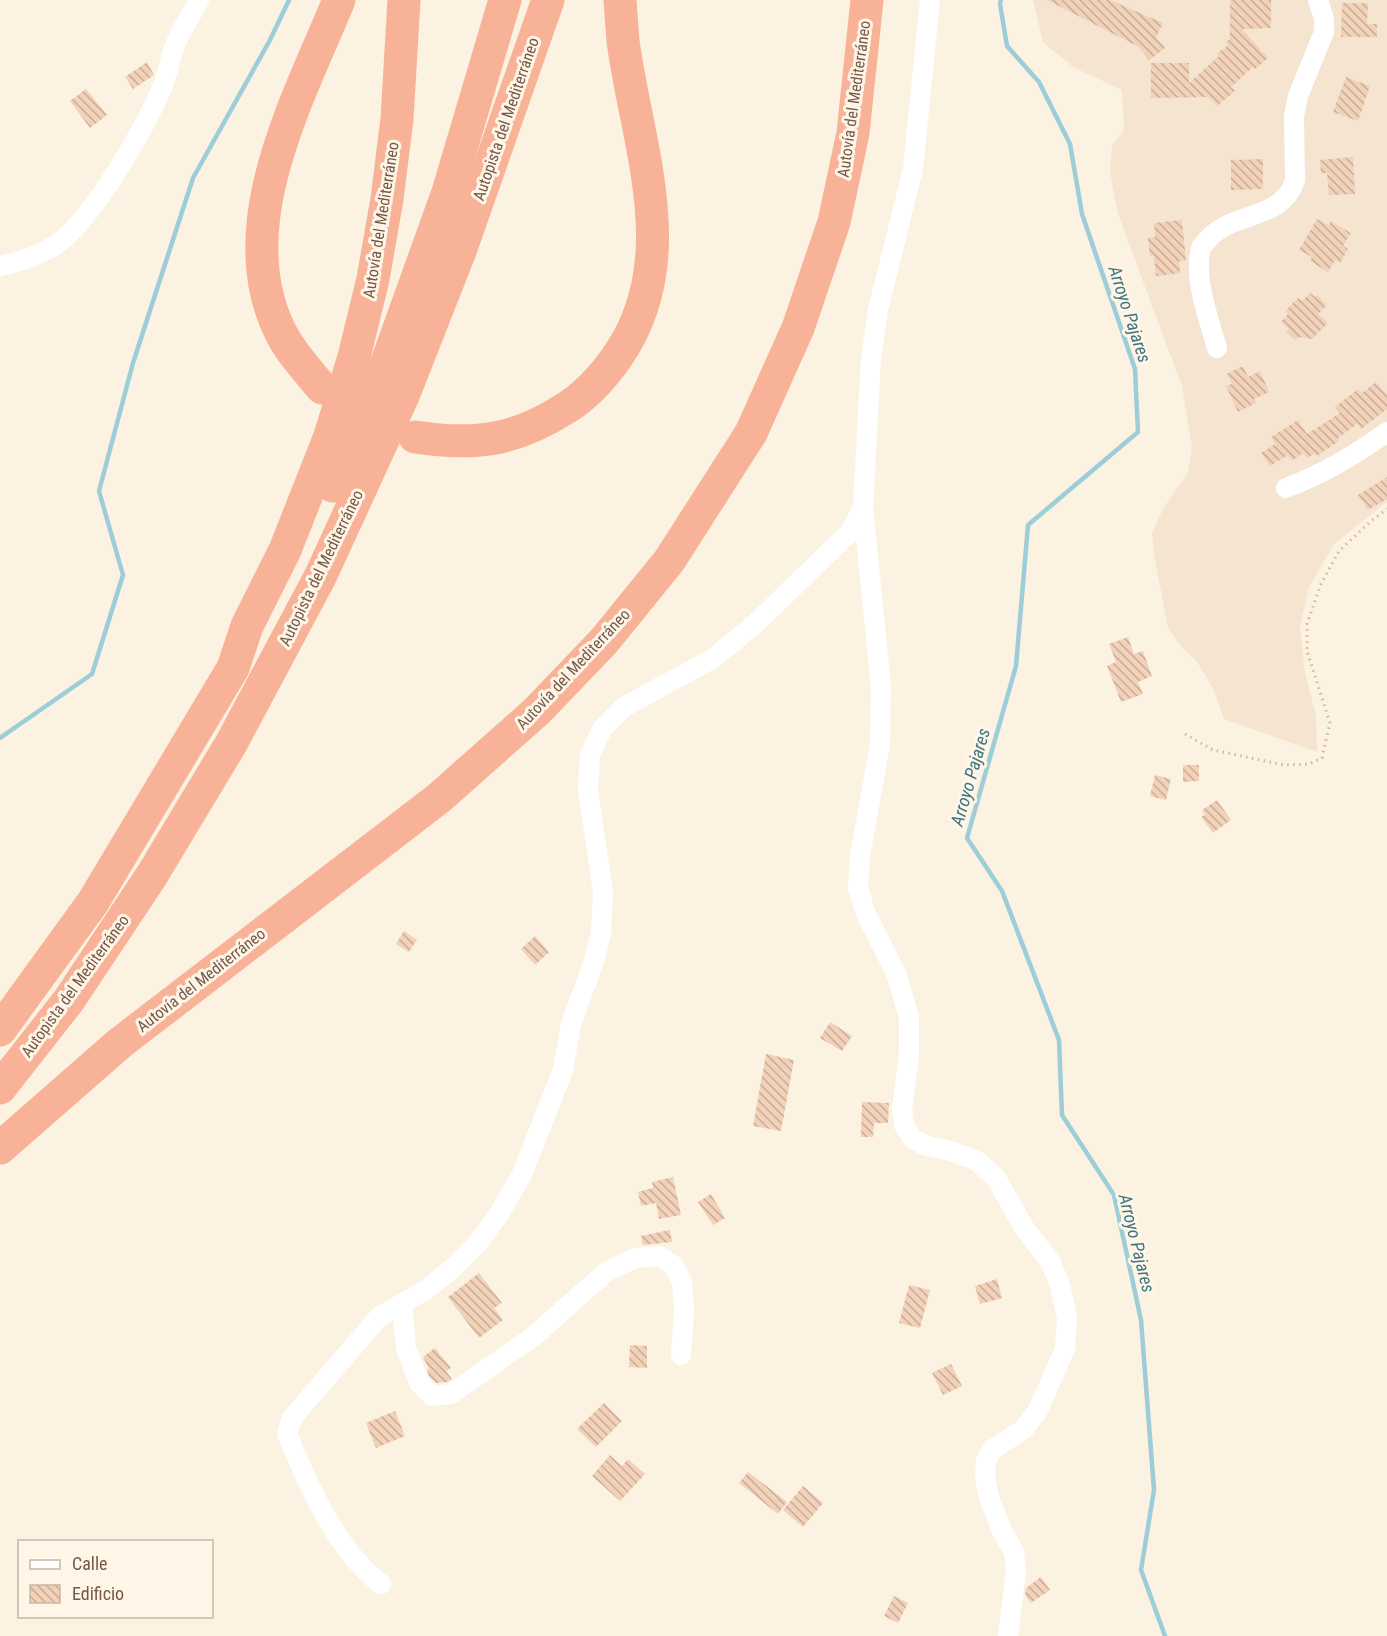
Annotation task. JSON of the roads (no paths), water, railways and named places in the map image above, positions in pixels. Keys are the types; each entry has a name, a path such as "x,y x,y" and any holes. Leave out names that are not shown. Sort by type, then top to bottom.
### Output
{"highway":[{"path":"322,387 298,360 280,332 268,299 264,277 262,233 279,147 339,0"},
{"name":"Autovía del Mediterráneo","path":"0,1030 93,902 233,668 247,626 285,549 330,436 354,357 373,279 387,200 396,119 404,0"},
{"name":"Autopista del Mediterráneo","path":"233,668 262,632 330,494 387,362 448,192 505,0"},
{"name":"Autopista del Mediterráneo","path":"0,1088 69,1000 152,875 232,742 321,575 403,396 460,251 548,0"},
{"path":"415,437 473,442 510,436 543,423 576,402 603,376 625,345 640,314 650,274 653,231 649,177 623,41 620,0"},
{"name":"Autovía del Mediterráneo","path":"0,1148 120,1043 439,798 537,711 604,641 669,561 751,433 798,328 834,222 853,133 867,0"}],"street":[{"path":"0,266 35,256 57,244 82,222 136,138 162,88 179,37 199,0"},
{"path":"930,0 913,169 878,310 872,359 863,507 881,687 880,744 861,856 858,889 866,914 896,973 909,1017 909,1055 902,1108 904,1125 912,1138 924,1145 951,1151 976,1161 996,1178 1023,1226 1051,1263 1060,1286 1067,1318 1065,1349 1038,1410 1024,1429 993,1449 986,1460 989,1497 1002,1532 1014,1552 1017,1571 1008,1636"},
{"path":"1217,348 1201,285 1199,262 1202,246 1216,232 1234,221 1277,206 1292,190 1295,180 1294,116 1298,96 1324,32 1324,19 1318,0"},
{"path":"1286,488 1318,476 1363,450 1387,432"},
{"path":"381,1584 364,1572 330,1523 287,1434 292,1418 379,1317 427,1289 478,1243 499,1214 522,1174 563,1070 571,1024 602,933 603,892 588,790 590,755 602,729 624,707 712,659 755,624 850,532 863,507"},
{"path":"402,1303 406,1347 419,1383 432,1396 451,1394 534,1336 606,1272 635,1258 660,1256 674,1266 682,1282 684,1310 681,1355"}],"waterway":[{"path":"0,738 92,674 123,575 99,491 133,363 193,178 270,40 289,0"},
{"name":"Arroyo Pajares","path":"1001,0 1007,46 1039,82 1070,144 1082,214 1135,369 1138,432 1028,525 1016,666 967,838 1002,891 1059,1040 1062,1115 1114,1195 1141,1320 1154,1490 1141,1570 1165,1636"}]}
